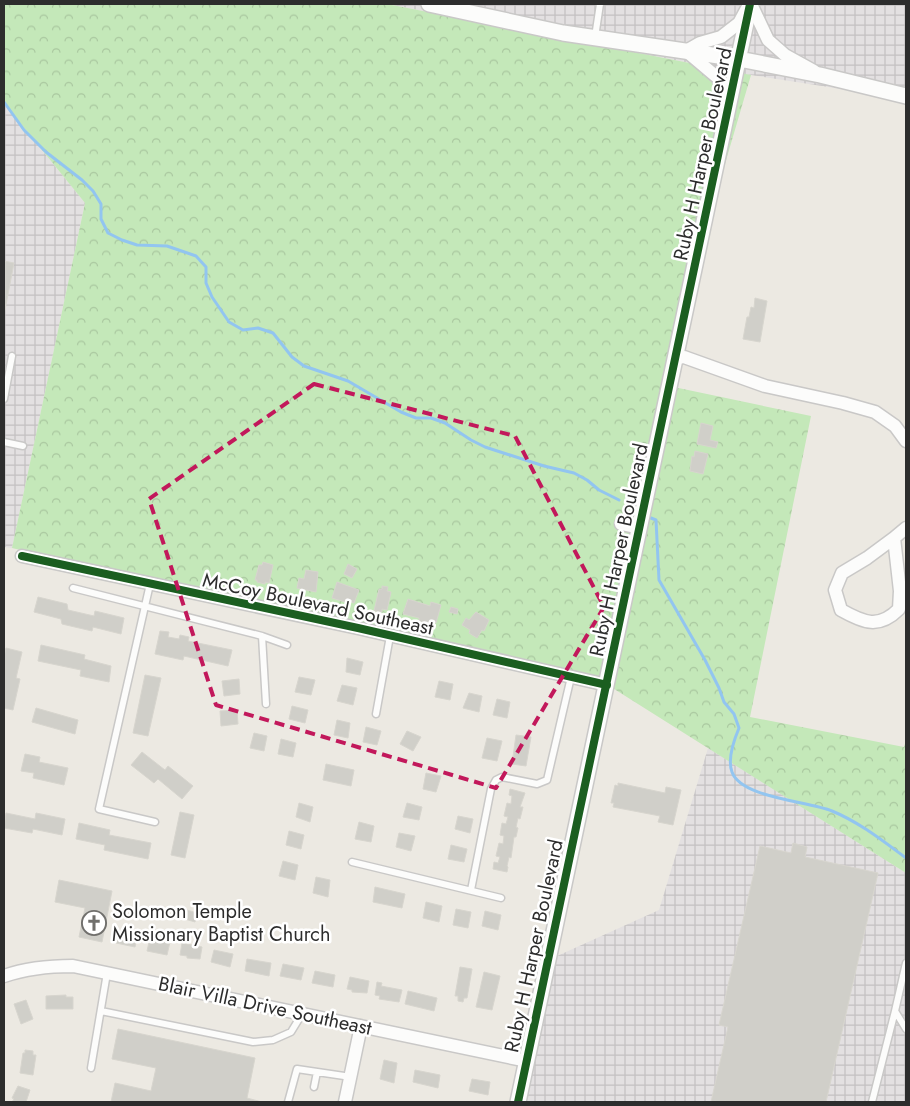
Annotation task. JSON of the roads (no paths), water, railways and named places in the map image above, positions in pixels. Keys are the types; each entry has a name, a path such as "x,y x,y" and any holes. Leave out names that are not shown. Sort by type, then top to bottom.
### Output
{"street":[{"path":"429,4 563,33 739,59 820,75 906,96"},
{"path":"750,4 768,40 785,55 820,75"},
{"name":"Ruby H Harper Boulevard","path":"686,51 700,43 721,37 739,23 750,4"},
{"name":"Ruby H Harper Boulevard","path":"518,1102 677,358 750,4"},
{"path":"686,51 718,78 724,92 728,110"},
{"path":"677,358 684,357 765,386 876,412 895,426 906,441"},
{"path":"621,524 640,528"},
{"path":"894,538 900,591 899,608 889,618 874,623 856,619 841,610 835,590 842,573 867,558 906,528"},
{"name":"McCoy Boulevard Southeast","path":"22,556 607,685"},
{"name":"Blair Villa Drive Southeast","path":"4,976 24,969 47,966 73,966 526,1060"},
{"path":"345,1102 361,1026"}],"lane":[{"path":"595,38 600,4"},
{"path":"4,399 12,356"},
{"path":"4,442 23,446"},
{"path":"150,584 99,809 155,822"},
{"path":"73,588 262,636 287,645"},
{"path":"262,636 266,704"},
{"path":"376,714 390,636"},
{"path":"471,890 491,789 496,780 502,777 538,784 546,780 571,677"},
{"path":"352,862 501,898"},
{"path":"872,1102 906,963"},
{"path":"91,1068 107,973"},
{"path":"101,1011 253,1042 274,1040 290,1032 302,1014"},
{"path":"895,1011 906,1029"},
{"path":"288,1102 297,1069 350,1077"},
{"path":"314,1087 316,1072"}],"waterway":[{"path":"4,102 24,130 46,152 93,191 101,204 101,219 108,233 137,245 167,246 196,256 206,267 206,283 212,297 229,322 243,330 258,328 273,333 292,357 304,366 348,381 401,412 416,418 431,418 445,423 485,447 544,466 574,473 587,480 599,490 619,500"},
{"path":"651,518 656,520 659,580 705,660 724,702 734,714 739,728 733,744 730,761 732,772 738,781 748,788 776,798 821,808 842,815 870,832 906,858"}],"place":[{"name":"Solomon Temple Missionary Baptist Church","path":"94,923"}]}
